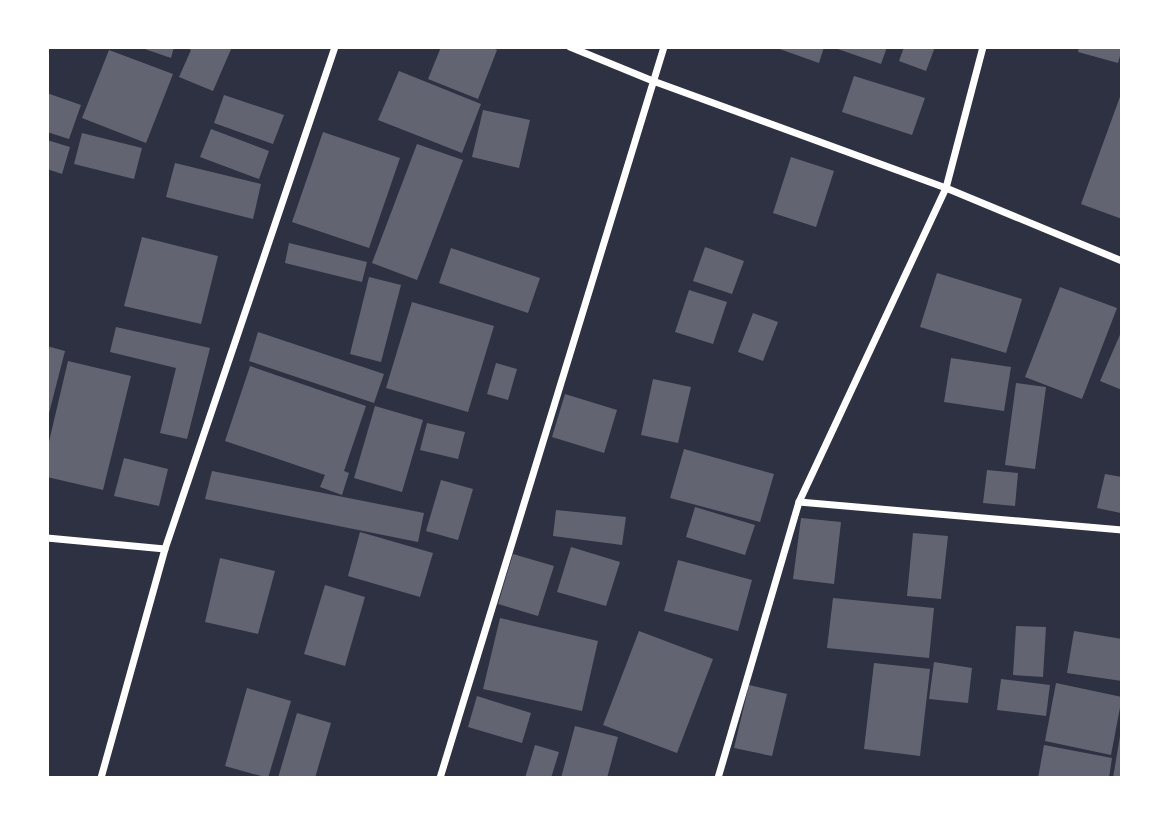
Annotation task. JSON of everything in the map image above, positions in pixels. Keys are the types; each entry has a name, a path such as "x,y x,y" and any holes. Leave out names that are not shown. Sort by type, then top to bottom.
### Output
{"street":[{"path":"101,778 165,549 334,47"},
{"path":"570,47 653,81 946,188 1122,261"},
{"path":"440,778 664,47"},
{"path":"718,778 799,502 946,188 983,47"},
{"path":"799,502 1122,530"},
{"path":"47,538 165,549"}],"building":[{"path":"139,47 174,47 171,58"},
{"path":"186,47 232,47 213,91 179,77 191,50"},
{"path":"441,47 490,47 497,50 478,99 428,79"},
{"path":"774,47 824,47 819,63"},
{"path":"832,47 887,47 881,64"},
{"path":"904,47 935,47 926,71 899,61"},
{"path":"1079,47 1122,49 1118,63 1078,52"},
{"path":"109,50 173,74 146,143 82,118"},
{"path":"399,71 481,104 462,153 378,120"},
{"path":"854,76 925,98 912,135 842,112"},
{"path":"47,93 81,105 69,139 47,132"},
{"path":"1122,94 1122,219 1081,204"},
{"path":"224,95 284,115 273,144 214,123"},
{"path":"483,110 530,120 519,168 472,157"},
{"path":"211,129 269,151 259,179 200,157"},
{"path":"323,132 400,158 369,248 292,222"},
{"path":"82,133 142,148 134,179 74,164"},
{"path":"47,140 70,147 62,174 47,169"},
{"path":"417,144 463,160 417,280 372,263"},
{"path":"791,157 834,171 816,227 773,213"},
{"path":"175,163 261,184 253,219 166,197"},
{"path":"142,237 218,256 201,324 124,306"},
{"path":"289,243 367,262 362,282 285,263"},
{"path":"705,247 744,261 732,294 693,281"},
{"path":"451,248 540,278 528,313 439,283"},
{"path":"937,273 1022,299 1006,353 920,327"},
{"path":"369,277 401,285 381,362 350,354"},
{"path":"1060,287 1117,308 1082,399 1025,377"},
{"path":"689,290 727,302 713,344 675,332"},
{"path":"412,302 494,326 468,412 386,388"},
{"path":"753,313 778,322 763,361 738,352"},
{"path":"116,327 210,348 187,439 160,433 176,368 110,352"},
{"path":"1122,330 1122,390 1100,381"},
{"path":"258,332 384,374 374,403 249,361"},
{"path":"47,346 65,351 48,417 47,417"},
{"path":"951,358 1011,367 1004,411 944,402"},
{"path":"68,361 131,376 103,490 47,477 47,450"},
{"path":"496,363 517,369 508,400 487,394"},
{"path":"250,366 366,406 344,471 349,473 342,495 320,487 325,475 225,441"},
{"path":"653,379 691,387 678,443 641,435"},
{"path":"1016,383 1046,387 1035,469 1005,465"},
{"path":"565,394 617,410 604,453 552,437"},
{"path":"375,406 423,420 402,492 354,478"},
{"path":"427,423 465,432 458,459 420,450"},
{"path":"684,449 774,474 760,522 670,498"},
{"path":"124,458 168,469 159,506 114,496"},
{"path":"987,470 1018,473 1015,506 983,503"},
{"path":"212,471 424,513 418,542 205,499"},
{"path":"1105,474 1122,477 1121,513 1097,508"},
{"path":"441,480 473,489 458,540 426,531"},
{"path":"695,507 755,525 745,555 686,537"},
{"path":"556,510 626,517 622,545 553,536"},
{"path":"801,518 841,522 834,584 793,579"},
{"path":"360,532 433,553 420,597 348,576"},
{"path":"913,533 948,536 941,599 907,596"},
{"path":"571,547 620,562 606,606 557,592"},
{"path":"513,554 554,566 538,616 498,604"},
{"path":"220,558 275,571 258,634 205,622"},
{"path":"678,560 752,580 738,631 664,611"},
{"path":"325,585 365,597 345,666 304,654"},
{"path":"833,598 934,608 929,658 827,648"},
{"path":"500,618 598,641 582,711 483,689"},
{"path":"1016,626 1046,627 1043,677 1013,675"},
{"path":"639,631 713,659 677,753 603,725"},
{"path":"1074,631 1122,639 1122,681 1067,673"},
{"path":"934,662 972,668 968,703 929,699"},
{"path":"874,663 930,669 920,756 864,749"},
{"path":"1001,679 1050,685 1046,716 997,710"},
{"path":"1056,683 1122,697 1111,755 1045,741"},
{"path":"749,685 787,694 772,756 734,748"},
{"path":"247,688 291,701 268,778 225,766"},
{"path":"477,696 531,713 522,743 468,727"},
{"path":"297,713 331,723 315,778 278,778"},
{"path":"575,726 618,737 607,778 561,778"},
{"path":"1120,736 1122,778 1113,778"},
{"path":"535,745 559,752 551,778 525,778"},
{"path":"1044,745 1112,758 1109,778 1038,778"}]}
